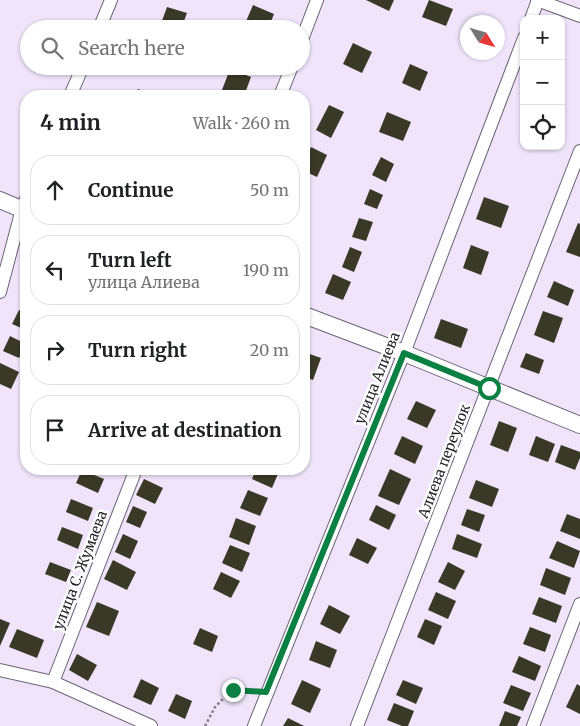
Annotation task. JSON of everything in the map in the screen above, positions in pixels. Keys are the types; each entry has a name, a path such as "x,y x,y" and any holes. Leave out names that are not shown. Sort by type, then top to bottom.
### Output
{"street":[{"path":"103,20 111,0"},
{"path":"310,20 318,0"},
{"path":"532,15 538,0 580,16"},
{"name":"улица Алиева","path":"254,726 266,692 404,353 520,48"},
{"path":"73,90 79,75"},
{"path":"282,90 288,75"},
{"name":"Алиева переулок","path":"357,726 580,151"},
{"path":"0,200 20,206"},
{"path":"0,292 20,224"},
{"path":"310,317 404,353 580,426"},
{"name":"улица С. Жумаева","path":"53,682 134,475"},
{"path":"533,726 580,604"},
{"path":"0,670 53,682 151,726"}],"path":[{"path":"206,726 214,708 233,690 266,692"}],"building":[{"path":"366,0 394,0 389,11"},
{"path":"429,0 453,9 446,26 422,17"},
{"path":"253,5 274,14 272,20 247,20"},
{"path":"167,7 187,13 184,20 162,20"},
{"path":"353,43 372,52 362,73 343,64"},
{"path":"410,64 428,72 420,91 402,83"},
{"path":"228,75 246,75 251,77 246,90 222,90"},
{"path":"329,105 344,112 331,138 316,130"},
{"path":"387,112 411,122 403,141 379,132"},
{"path":"311,147 327,155 317,177 310,174"},
{"path":"381,157 394,164 386,182 372,175"},
{"path":"370,189 383,195 377,209 364,204"},
{"path":"484,197 509,206 501,228 476,219"},
{"path":"359,218 373,222 366,241 352,237"},
{"path":"578,223 580,224 580,257 566,252"},
{"path":"471,245 489,252 481,275 463,268"},
{"path":"350,247 362,252 354,272 342,267"},
{"path":"333,274 351,282 343,300 325,293"},
{"path":"554,281 574,290 568,306 547,297"},
{"path":"19,310 20,310 20,327 12,324"},
{"path":"543,311 563,318 554,343 534,335"},
{"path":"441,319 468,329 461,348 434,338"},
{"path":"10,336 20,341 19,358 3,351"},
{"path":"526,353 544,360 539,374 520,367"},
{"path":"310,354 321,358 313,380 310,379"},
{"path":"0,363 19,372 11,389 0,384"},
{"path":"416,401 436,410 427,428 407,419"},
{"path":"499,421 517,428 508,452 490,445"},
{"path":"402,436 423,446 415,464 394,454"},
{"path":"536,436 555,444 548,462 529,455"},
{"path":"561,445 580,452 580,458 575,470 555,462"},
{"path":"390,469 411,479 399,505 378,496"},
{"path":"80,475 94,475 104,479 98,493 76,483"},
{"path":"254,475 277,475 272,488 252,479"},
{"path":"144,479 163,488 155,504 136,495"},
{"path":"476,480 499,489 492,507 469,498"},
{"path":"248,490 268,498 260,516 240,508"},
{"path":"71,499 93,508 88,521 66,512"},
{"path":"376,505 396,515 389,530 369,520"},
{"path":"133,506 147,512 140,528 126,522"},
{"path":"467,509 485,515 479,532 461,525"},
{"path":"567,514 580,519 580,539 560,531"},
{"path":"236,518 256,526 249,545 229,537"},
{"path":"62,527 83,535 78,549 57,540"},
{"path":"123,534 138,541 130,559 115,552"},
{"path":"457,534 482,544 477,558 452,549"},
{"path":"357,538 377,548 368,564 349,555"},
{"path":"557,541 580,551 574,568 549,558"},
{"path":"230,545 250,553 242,572 222,563"},
{"path":"113,560 136,572 127,590 104,579"},
{"path":"50,562 71,570 66,582 45,574"},
{"path":"448,562 465,571 455,590 438,582"},
{"path":"546,568 571,578 565,595 540,585"},
{"path":"221,572 240,581 231,598 213,589"},
{"path":"436,592 456,601 448,619 428,610"},
{"path":"539,597 562,606 556,623 532,614"},
{"path":"97,602 119,611 109,636 86,627"},
{"path":"329,605 350,616 340,634 320,624"},
{"path":"0,619 10,623 0,646"},
{"path":"425,619 442,626 434,645 417,637"},
{"path":"530,627 551,635 545,652 523,644"},
{"path":"200,628 218,636 212,652 193,644"},
{"path":"17,629 44,640 37,658 9,647"},
{"path":"316,641 337,650 330,668 309,660"},
{"path":"77,654 97,665 88,681 69,670"},
{"path":"519,656 541,666 535,681 512,672"},
{"path":"141,679 159,688 151,705 133,697"},
{"path":"302,680 321,689 310,713 291,704"},
{"path":"403,680 423,688 416,704 396,695"},
{"path":"577,684 580,686 580,714 566,707"},
{"path":"511,685 531,693 523,711 503,703"},
{"path":"176,694 192,701 185,719 168,711"},
{"path":"394,703 414,711 408,726 402,726 387,720"},
{"path":"505,711 521,717 517,726 499,726"},
{"path":"288,718 304,726 283,726"}],"route":[{"path":"233,690 266,692 404,353 489,388"}]}
